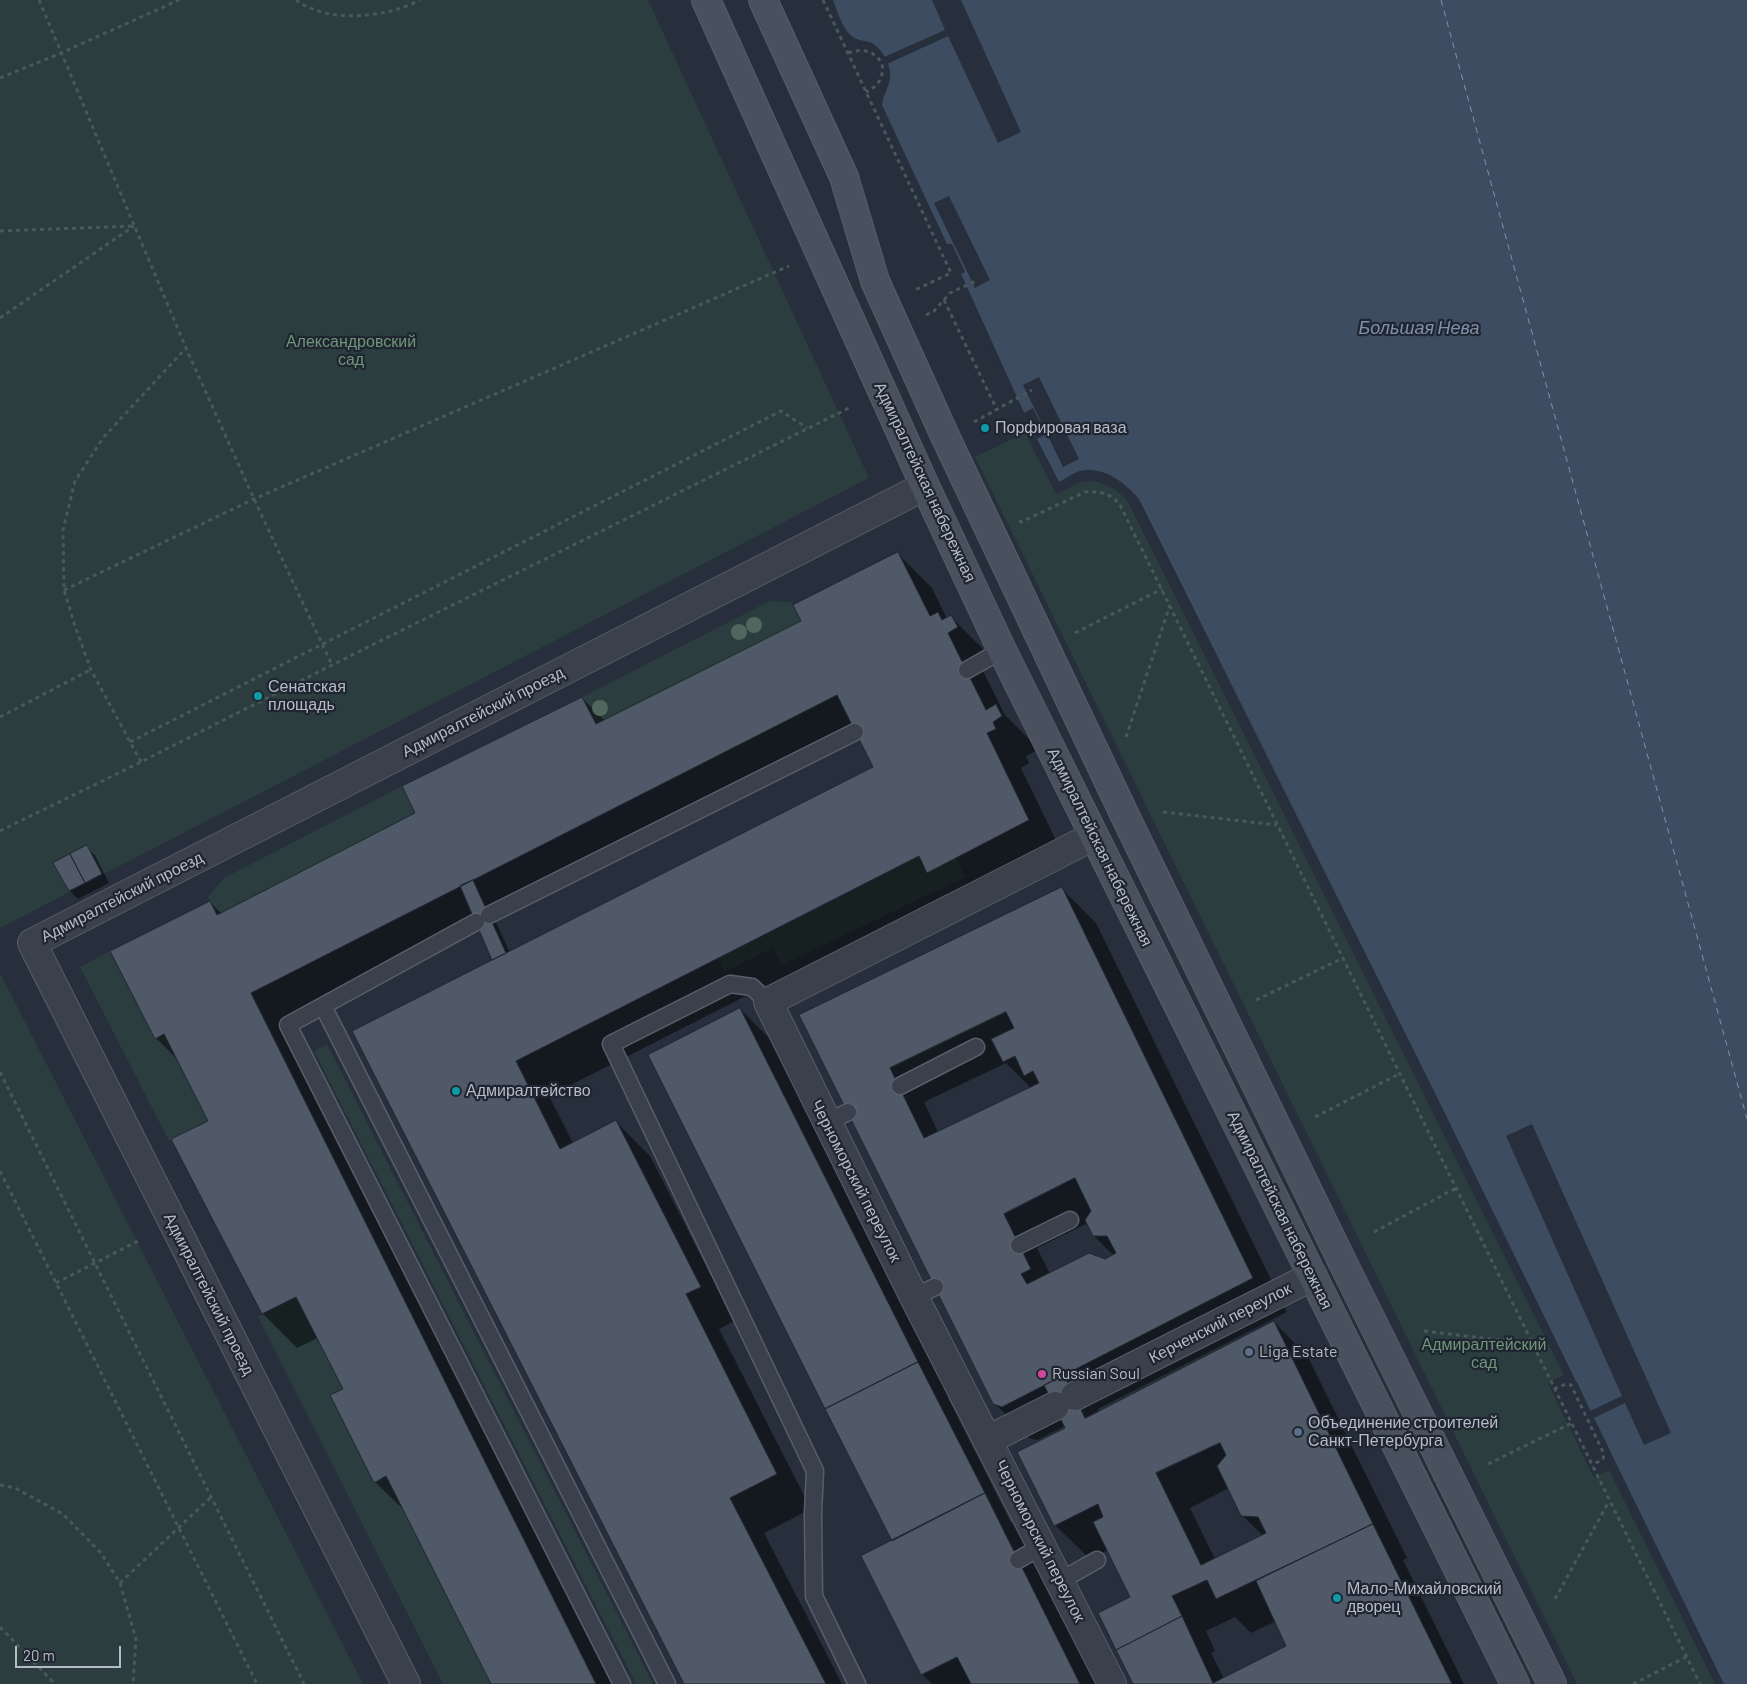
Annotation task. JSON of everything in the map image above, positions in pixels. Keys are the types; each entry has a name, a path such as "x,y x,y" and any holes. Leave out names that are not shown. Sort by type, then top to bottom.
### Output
{"main road":[{"name":"Адмиралтейская набережная","path":"706,0 925,486 1002,650 1515,1684"},
{"name":"Адмиралтейская набережная","path":"763,0 844,177 874,280 945,436 1132,831 1552,1684"}],"street":[{"name":"Адмиралтейский проезд","path":"406,1684 32,943 925,486"},
{"path":"768,1002 1094,836"},
{"name":"Черноморский переулок","path":"768,1002 837,1117 925,1292 988,1440 1112,1684"},
{"name":"Керченский переулок","path":"988,1440 1313,1276"}],"lane":[{"path":"967,670 1002,650"},
{"path":"622,1684 288,1025 483,919 855,732"},
{"path":"768,1002 752,987 730,984 611,1044 815,1470 813,1513 814,1596 857,1684"},
{"path":"323,1006 667,1684"},
{"path":"900,1086 976,1047"},
{"path":"1019,1245 1070,1220"},
{"path":"1018,1560 1042,1546"},
{"path":"1060,1581 1097,1560"}],"path":[{"path":"39,0 186,348 332,665"},
{"path":"0,78 179,0"},
{"path":"296,0 328,13 362,16 396,10 420,0"},
{"path":"823,0 951,272 912,292"},
{"path":"848,53 856,50 872,52 884,62 882,78 874,88 866,92"},
{"path":"0,231 134,226"},
{"path":"0,318 134,226"},
{"path":"64,590 254,499 789,266"},
{"path":"926,315 934,311 950,293 976,281"},
{"path":"944,300 997,410"},
{"path":"141,762 91,670 64,590 63,530 74,481 103,438 186,348"},
{"path":"975,422 1032,390"},
{"path":"0,831 851,407"},
{"path":"130,742 780,411 808,428"},
{"path":"1021,522 1085,492 1096,491 1105,493 1114,498 1120,505 1700,1684"},
{"path":"1075,632 1162,589"},
{"path":"1126,737 1170,605"},
{"path":"0,717 91,670"},
{"path":"1163,812 1277,825"},
{"path":"1256,1000 1343,958"},
{"path":"0,1072 304,1684"},
{"path":"1315,1117 1400,1074"},
{"path":"0,1171 257,1684"},
{"path":"1374,1232 1456,1188"},
{"path":"56,1283 138,1241"},
{"path":"1424,1331 1533,1344"},
{"path":"1554,1389 1566,1384 1571,1385 1604,1454 1602,1459 1592,1465"},
{"path":"1488,1464 1572,1423"},
{"path":"0,1485 15,1488 63,1514 101,1553 120,1582 136,1639 134,1684"},
{"path":"120,1582 212,1497"},
{"path":"1555,1599 1610,1500"},
{"path":"0,1627 55,1684"},
{"path":"1633,1684 1686,1657"}],"green space":[{"name":"Александровский сад","path":"0,0 648,0 869,478 0,928"},
{"name":"Адмиралтейский сад","path":"1025,433 1056,494 1081,482 1094,481 1112,488 1127,500 1564,1375 1548,1383 1594,1478 1609,1470 1715,1684 1577,1684 975,457"},
{"path":"770,601 791,602 801,621 596,724 582,697"},
{"path":"402,786 415,813 217,915 208,897 224,878"},
{"path":"919,856 927,873 956,858 965,877 782,965 773,948 724,972 718,958"},
{"path":"110,951 155,1038 164,1034 208,1121 169,1141 80,967"},
{"path":"0,973 363,1684 0,1684"},
{"path":"327,1044 653,1684 636,1684 314,1051"},
{"path":"296,1297 343,1389 330,1395 386,1476 491,1684 443,1684 258,1317"}],"water":[{"name":"Большая Нева","path":"833,0 1747,0 1747,1684 1724,1684 1433,1089 1139,499 1112,476 1095,470 1077,472 1059,482 1037,439 1046,434 1033,408 1024,413 961,274 965,272 952,244 947,244 882,105 890,75 886,59 875,45 855,38 847,32"}],"pier":[{"path":"932,0 961,0 1021,132 998,143 948,36 887,64 890,72 889,81 883,96 882,105 880,96 887,81 888,72 884,62 878,51 871,46 853,41 848,33 855,39 872,43 880,50 884,57 945,30"},
{"path":"949,196 990,280 975,288 934,203"},
{"path":"961,274 1024,413 1022,414 959,275"},
{"path":"1039,377 1079,459 1063,467 1023,385"},
{"path":"1532,1124 1671,1433 1644,1445 1625,1403 1594,1418 1610,1451 1608,1452 1574,1383 1577,1382 1590,1411 1622,1396 1506,1136"}],"building":[{"name":"Адмиралтейство","path":"898,552 930,616 938,612 942,620 951,615 958,627 948,633 986,710 996,704 1002,716 993,722 996,729 987,733 1029,820 927,873 919,856 516,1061 560,1149 616,1120 701,1287 686,1294 777,1474 730,1498 826,1684 684,1684 352,1031 873,767 837,695 251,993 596,1684 491,1684 386,1476 374,1483 330,1395 343,1389 296,1297 262,1314 218,1230 171,1139 208,1121 164,1034 155,1039 110,951 210,901 217,915 415,813 402,786 582,697 596,724 801,621 793,605"},
{"path":"87,845 102,874 85,883 70,854"},
{"path":"70,854 85,883 69,891 53,863"},
{"path":"473,880 506,953 492,960 460,886"},
{"path":"1062,887 1253,1278 1002,1407 993,1404 799,1015","holes":["1006,1012 1014,1028 991,1039 1003,1062 1015,1056 1024,1076 1033,1071 1039,1083 924,1138 890,1068","1075,1178 1091,1211 1085,1220 1093,1236 1107,1236 1116,1253 1105,1259 1089,1253 1027,1284 1021,1274 1031,1269 1004,1214"]},
{"path":"740,1008 918,1362 825,1409 648,1055"},
{"path":"1274,1321 1373,1524 1216,1599 1207,1580 1172,1596 1182,1616 1116,1650 1098,1613 1130,1597 1093,1522 1103,1517 1098,1504 1054,1526 1017,1452 1065,1428 1044,1385 1064,1375 1085,1418","holes":["1220,1443 1226,1455 1217,1466 1241,1516 1258,1517 1266,1533 1201,1565 1156,1473"]},
{"path":"918,1362 985,1493 892,1541 825,1409"},
{"path":"985,1493 1080,1684 971,1684 957,1657 921,1675 861,1556"},
{"name":"Мало-Михайловский дворец","path":"1373,1524 1452,1684 1133,1684 1116,1650 1182,1616 1213,1683 1286,1646 1256,1581"}],"ferry route":[{"path":"1441,0 1747,1119"}],"place":[{"name":"Порфировая ваза","path":"985,428"},
{"name":"Сенатская площадь","path":"258,696"},
{"name":"Адмиралтейство","path":"456,1091"},
{"name":"Liga Estate","path":"1249,1352"},
{"name":"Russian Soul","path":"1042,1374"},
{"name":"Объединение строителей Санкт-Петербурга","path":"1298,1432"},
{"name":"Мало-Михайловский дворец","path":"1337,1598"}]}
